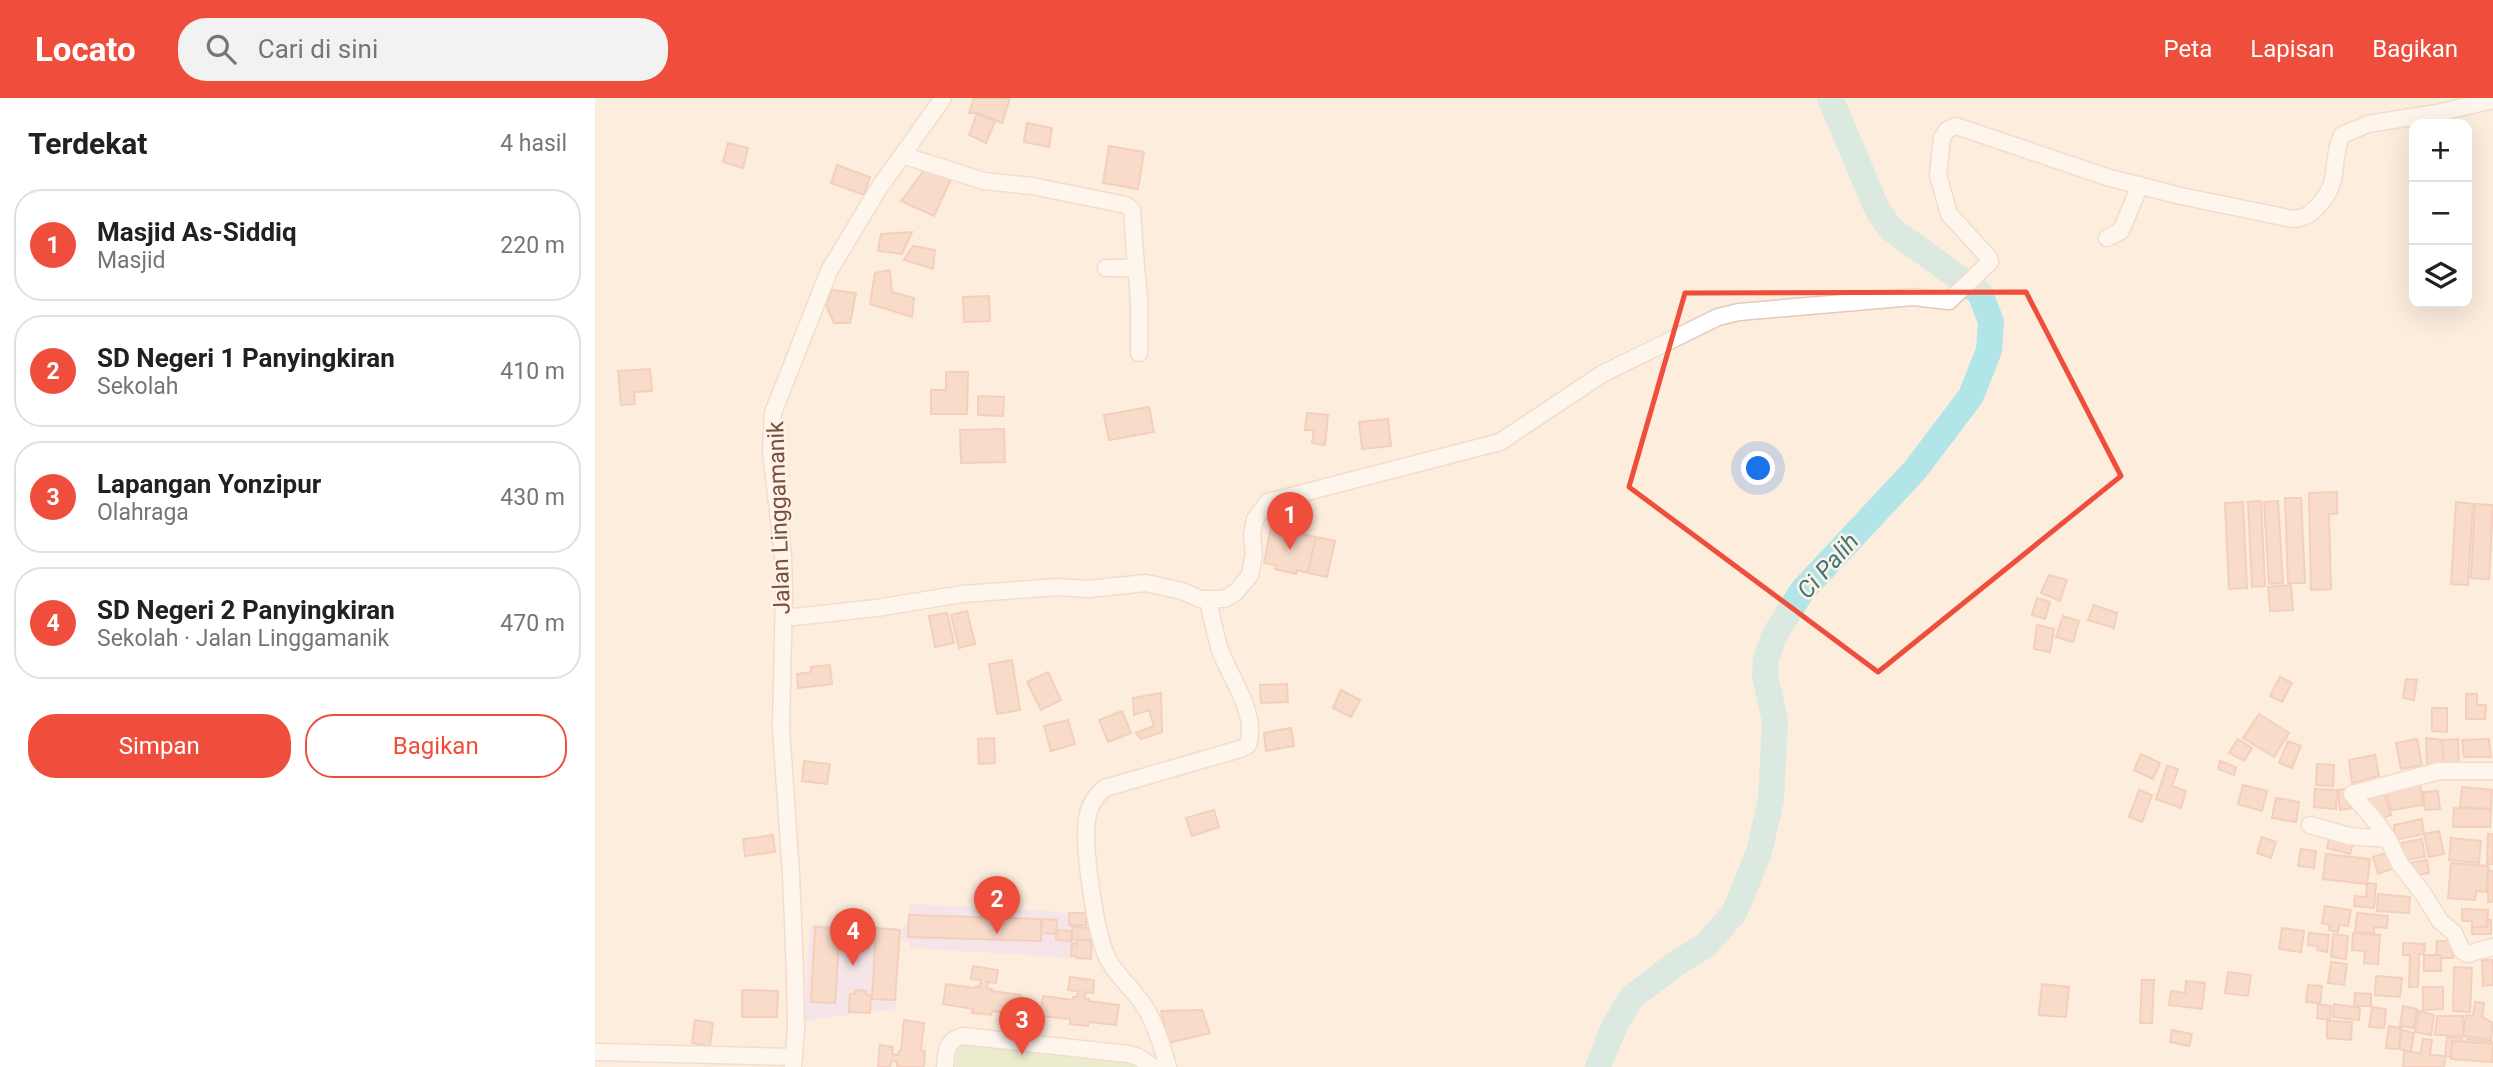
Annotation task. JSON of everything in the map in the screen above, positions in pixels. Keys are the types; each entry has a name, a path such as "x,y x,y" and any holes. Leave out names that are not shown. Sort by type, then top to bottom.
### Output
{"street":[{"name":"Jalan Linggamanik","path":"794,1062 791,874 781,728 783,556 771,450 773,413 829,271 879,188 943,98"},
{"path":"784,618 877,608 962,594 1058,587 1088,589 1146,583 1165,586 1208,601 1224,599 1236,593 1250,575 1254,554 1252,534 1255,519 1268,502 1500,442 1602,374 1718,317 1739,312 1913,298 1949,300 1989,265 1989,258 1949,215 1938,175 1941,138 1947,130 1956,126 2088,172 2281,217 2303,218 2321,204 2333,187 2337,145 2342,135 2368,124 2437,113 2493,100"},
{"path":"902,155 984,181 1032,186 1119,202 1132,210 1139,353"},
{"path":"2107,238 2121,231 2140,185"},
{"path":"1106,268 1136,268"},
{"path":"1168,1067 1145,1006 1124,983 1108,959 1100,937 1087,842 1087,819 1095,796 1105,788 1248,745 1251,736 1245,709 1238,685 1221,653 1208,601"},
{"path":"2493,771 2439,771 2352,794 2388,839 2400,864 2440,921 2454,933 2462,951 2467,954 2493,947"},
{"path":"2310,825 2349,836 2388,839"},
{"path":"945,1067 948,1046 956,1038 963,1036 1128,1054 1153,1067"},
{"path":"595,1052 794,1062"}],"highlighted area":[{"path":"2026,292 2121,476 1878,672 1629,487 1685,293"}],"shaded area":[{"path":"910,904 1086,913 1093,928 1091,959 910,948 910,942 901,942"},
{"path":"815,924 855,930 900,930 895,1011 875,1011 804,1021 810,926"}],"green space":[{"path":"967,1042 1126,1059 1139,1067 955,1067 958,1046"}],"building":[{"path":"974,98 1010,98 1002,123 977,113 969,113"},
{"path":"977,113 995,121 986,143 969,135"},
{"path":"1027,123 1052,128 1049,147 1024,142"},
{"path":"728,143 748,148 743,168 723,162"},
{"path":"1109,146 1144,152 1138,189 1103,183"},
{"path":"837,165 870,177 864,195 831,183"},
{"path":"926,168 952,177 934,216 901,201"},
{"path":"912,232 902,254 878,251 881,234"},
{"path":"913,246 935,250 933,269 904,260"},
{"path":"890,270 892,292 914,298 912,317 870,304 875,273"},
{"path":"832,290 856,293 850,323 834,323 826,305"},
{"path":"989,296 990,321 964,322 963,297"},
{"path":"650,369 652,391 634,392 635,404 621,405 618,371"},
{"path":"946,372 968,372 967,414 931,414 931,390 946,390"},
{"path":"978,396 1004,397 1003,416 978,415"},
{"path":"1149,407 1154,432 1109,440 1104,415"},
{"path":"1307,413 1328,415 1325,445 1312,443 1314,430 1305,430"},
{"path":"1388,419 1391,446 1362,449 1359,422"},
{"path":"1004,429 1005,462 961,463 960,430"},
{"path":"2337,492 2337,514 2329,514 2331,589 2311,590 2309,493"},
{"path":"2285,498 2301,498 2305,583 2288,583"},
{"path":"2261,501 2265,586 2252,587 2248,502"},
{"path":"2278,501 2283,583 2269,584 2264,502"},
{"path":"2243,502 2247,588 2229,589 2225,503"},
{"path":"2456,502 2473,504 2468,585 2451,584"},
{"path":"2475,504 2493,505 2489,579 2471,578"},
{"path":"1271,527 1316,537 1308,573 1297,570 1296,574 1264,563"},
{"path":"1316,537 1335,541 1327,577 1308,573"},
{"path":"2049,575 2067,580 2060,601 2041,593"},
{"path":"2291,585 2293,610 2270,611 2268,587"},
{"path":"2037,598 2050,602 2045,619 2032,615"},
{"path":"2094,605 2117,613 2114,628 2088,620"},
{"path":"967,611 975,644 959,648 951,615"},
{"path":"947,613 954,643 935,647 929,616"},
{"path":"2063,616 2079,621 2073,642 2056,637"},
{"path":"2037,625 2054,629 2050,652 2034,649"},
{"path":"1012,660 1020,710 997,714 989,664"},
{"path":"830,665 832,684 798,688 797,674 811,672 811,667"},
{"path":"1048,672 1061,700 1041,710 1027,682"},
{"path":"2280,677 2292,683 2282,702 2270,696"},
{"path":"2406,679 2417,680 2414,700 2403,698"},
{"path":"1287,684 1288,702 1261,703 1260,685"},
{"path":"1341,690 1360,700 1351,717 1333,708"},
{"path":"1161,693 1162,732 1141,739 1136,733 1154,726 1149,710 1134,715 1133,698"},
{"path":"2466,694 2477,694 2477,705 2486,705 2485,719 2466,719"},
{"path":"2432,708 2447,708 2447,732 2432,731"},
{"path":"1122,711 1131,733 1108,742 1099,720"},
{"path":"2259,714 2289,733 2274,757 2243,738"},
{"path":"1068,720 1075,744 1051,751 1044,726"},
{"path":"1291,728 1294,746 1266,751 1264,733"},
{"path":"994,738 995,763 979,764 978,739"},
{"path":"2426,738 2442,740 2444,766 2427,765"},
{"path":"2238,739 2252,748 2244,761 2229,753"},
{"path":"2417,739 2422,765 2401,769 2396,743"},
{"path":"2458,739 2459,765 2444,766 2442,740"},
{"path":"2489,739 2491,757 2464,757 2462,740"},
{"path":"2288,741 2301,746 2292,768 2279,763"},
{"path":"2141,754 2160,763 2153,779 2134,770"},
{"path":"2375,755 2379,776 2352,783 2349,760"},
{"path":"804,761 830,764 827,784 802,781"},
{"path":"2220,761 2236,767 2234,775 2218,769"},
{"path":"2317,764 2334,765 2333,786 2316,785"},
{"path":"2167,766 2178,769 2172,786 2186,791 2181,808 2156,799"},
{"path":"2420,782 2423,805 2391,810 2386,790"},
{"path":"2243,785 2267,791 2262,811 2238,804"},
{"path":"2382,787 2391,815 2376,820 2356,796"},
{"path":"2462,787 2492,790 2491,809 2460,807"},
{"path":"2349,788 2352,808 2340,810 2338,790"},
{"path":"2315,789 2337,790 2336,809 2314,807"},
{"path":"2139,790 2152,795 2142,822 2129,817"},
{"path":"2438,791 2440,809 2425,810 2423,792"},
{"path":"2276,798 2299,802 2296,822 2272,818"},
{"path":"2454,808 2491,809 2490,827 2453,827"},
{"path":"1214,810 1219,827 1192,836 1186,818"},
{"path":"2422,819 2424,834 2395,840 2394,825"},
{"path":"2439,831 2444,854 2429,857 2424,834"},
{"path":"2488,834 2493,834 2493,864 2487,864"},
{"path":"773,835 775,852 745,856 743,839"},
{"path":"2330,835 2354,841 2350,854 2327,848"},
{"path":"2262,837 2276,842 2271,858 2257,853"},
{"path":"2451,838 2481,841 2479,863 2449,860"},
{"path":"2422,839 2425,857 2404,860 2401,843"},
{"path":"2301,849 2316,851 2314,868 2298,866"},
{"path":"2393,851 2398,867 2378,874 2373,857"},
{"path":"2326,854 2370,859 2367,884 2323,879"},
{"path":"2427,860 2429,873 2411,876 2409,863"},
{"path":"2451,863 2488,866 2486,892 2476,891 2475,900 2448,898"},
{"path":"2488,870 2493,871 2493,902 2488,902"},
{"path":"2367,883 2376,884 2374,908 2354,906 2355,896 2366,897"},
{"path":"2378,894 2410,897 2409,913 2377,911"},
{"path":"2325,906 2351,910 2348,926 2339,925 2338,932 2329,930 2330,925 2322,923"},
{"path":"2462,909 2488,910 2487,927 2472,927 2472,921 2462,921"},
{"path":"1069,913 1086,913 1086,925 1069,925"},
{"path":"2357,913 2388,916 2387,928 2374,927 2374,933 2355,932"},
{"path":"909,915 1041,919 1041,941 908,937"},
{"path":"1042,919 1057,920 1056,934 1041,933"},
{"path":"2488,920 2491,920 2491,934 2472,934 2472,927 2487,927"},
{"path":"815,927 840,929 835,1003 811,1002"},
{"path":"841,927 873,931 873,943 840,941"},
{"path":"1072,927 1093,928 1092,941 1072,939"},
{"path":"876,928 900,930 895,1000 872,999"},
{"path":"2282,928 2304,931 2301,952 2279,949"},
{"path":"1057,930 1071,931 1071,941 1056,940"},
{"path":"2309,933 2329,935 2327,952 2317,950 2318,946 2308,945"},
{"path":"2353,933 2380,935 2378,964 2364,963 2365,951 2352,950"},
{"path":"2333,934 2348,936 2346,959 2331,957"},
{"path":"1077,940 1092,941 1091,959 1071,956 1072,943 1077,944"},
{"path":"2437,941 2454,941 2453,958 2436,958"},
{"path":"2403,943 2425,944 2424,954 2419,954 2418,987 2409,987 2410,955 2403,955"},
{"path":"2424,955 2441,955 2441,971 2424,971"},
{"path":"2482,960 2493,960 2493,985 2483,986"},
{"path":"2331,962 2347,964 2344,985 2328,983"},
{"path":"973,966 998,970 996,983 988,982 987,988 992,989 991,991 1021,995 1019,1015 992,1011 991,1015 972,1013 973,1009 943,1004 946,984 980,987 981,980 971,979"},
{"path":"2454,967 2472,968 2470,1012 2453,1011"},
{"path":"2228,972 2251,975 2248,996 2225,993"},
{"path":"2376,976 2402,978 2400,997 2375,995"},
{"path":"1070,977 1094,980 1093,993 1085,992 1085,999 1089,999 1088,1001 1119,1005 1116,1025 1089,1022 1088,1026 1070,1024 1070,1019 1040,1016 1043,996 1073,1000 1073,997 1077,997 1078,991 1068,990"},
{"path":"2142,980 2154,980 2152,1023 2140,1023"},
{"path":"2186,981 2205,983 2202,1009 2169,1005 2171,991 2185,993"},
{"path":"2042,984 2069,987 2066,1017 2039,1015"},
{"path":"2308,985 2322,986 2320,1003 2306,1002"},
{"path":"2423,987 2443,987 2443,1009 2423,1010"},
{"path":"742,990 778,991 777,1017 742,1017"},
{"path":"855,990 866,991 866,995 871,995 870,1013 849,1012 850,994 855,994"},
{"path":"2355,993 2371,994 2371,1006 2354,1006"},
{"path":"2475,1002 2484,1003 2482,1017 2493,1023 2491,1040 2463,1036 2466,1015 2473,1016"},
{"path":"2318,1004 2331,1006 2330,1020 2317,1018"},
{"path":"2334,1004 2360,1008 2359,1020 2333,1017"},
{"path":"2403,1006 2417,1009 2414,1028 2400,1026"},
{"path":"2372,1007 2386,1009 2384,1028 2369,1027"},
{"path":"1202,1010 1210,1033 1168,1043 1161,1011"},
{"path":"2419,1011 2434,1015 2431,1035 2415,1032"},
{"path":"2437,1016 2463,1016 2463,1036 2435,1035"},
{"path":"695,1020 713,1023 710,1046 692,1043"},
{"path":"904,1020 924,1023 921,1050 925,1051 924,1067 899,1067 897,1062 891,1061 890,1067 878,1067 880,1045 893,1047 892,1054 898,1055 901,1051"},
{"path":"2327,1021 2352,1022 2351,1040 2327,1038"},
{"path":"2389,1026 2401,1028 2399,1049 2386,1048"},
{"path":"2172,1030 2192,1034 2189,1046 2170,1042"},
{"path":"2402,1030 2414,1033 2411,1052 2399,1049"},
{"path":"2447,1037 2462,1038 2460,1058 2445,1056"},
{"path":"2423,1039 2432,1040 2430,1055 2445,1056 2444,1067 2403,1067 2404,1051 2421,1053"},
{"path":"2467,1039 2493,1042 2493,1058 2465,1055"},
{"path":"2452,1041 2493,1044 2492,1062 2451,1059"}],"waterway":[{"name":"Ci Palih","path":"1598,1067 1614,1027 1631,998 1675,964 1706,945 1733,914 1739,902 1759,852 1771,800 1775,721 1765,675 1766,659 1774,636 1802,591 1915,470 1971,396 1989,350 1991,322 1980,293 1891,229 1877,209 1830,98"}],"place":[{"name":"Masjid As-Siddiq","path":"1290,550"},
{"name":"SD Negeri 1 Panyingkiran","path":"997,934"},
{"name":"SD Negeri 2 Panyingkiran","path":"853,966"},
{"name":"Lapangan Yonzipur","path":"1022,1055"}]}
